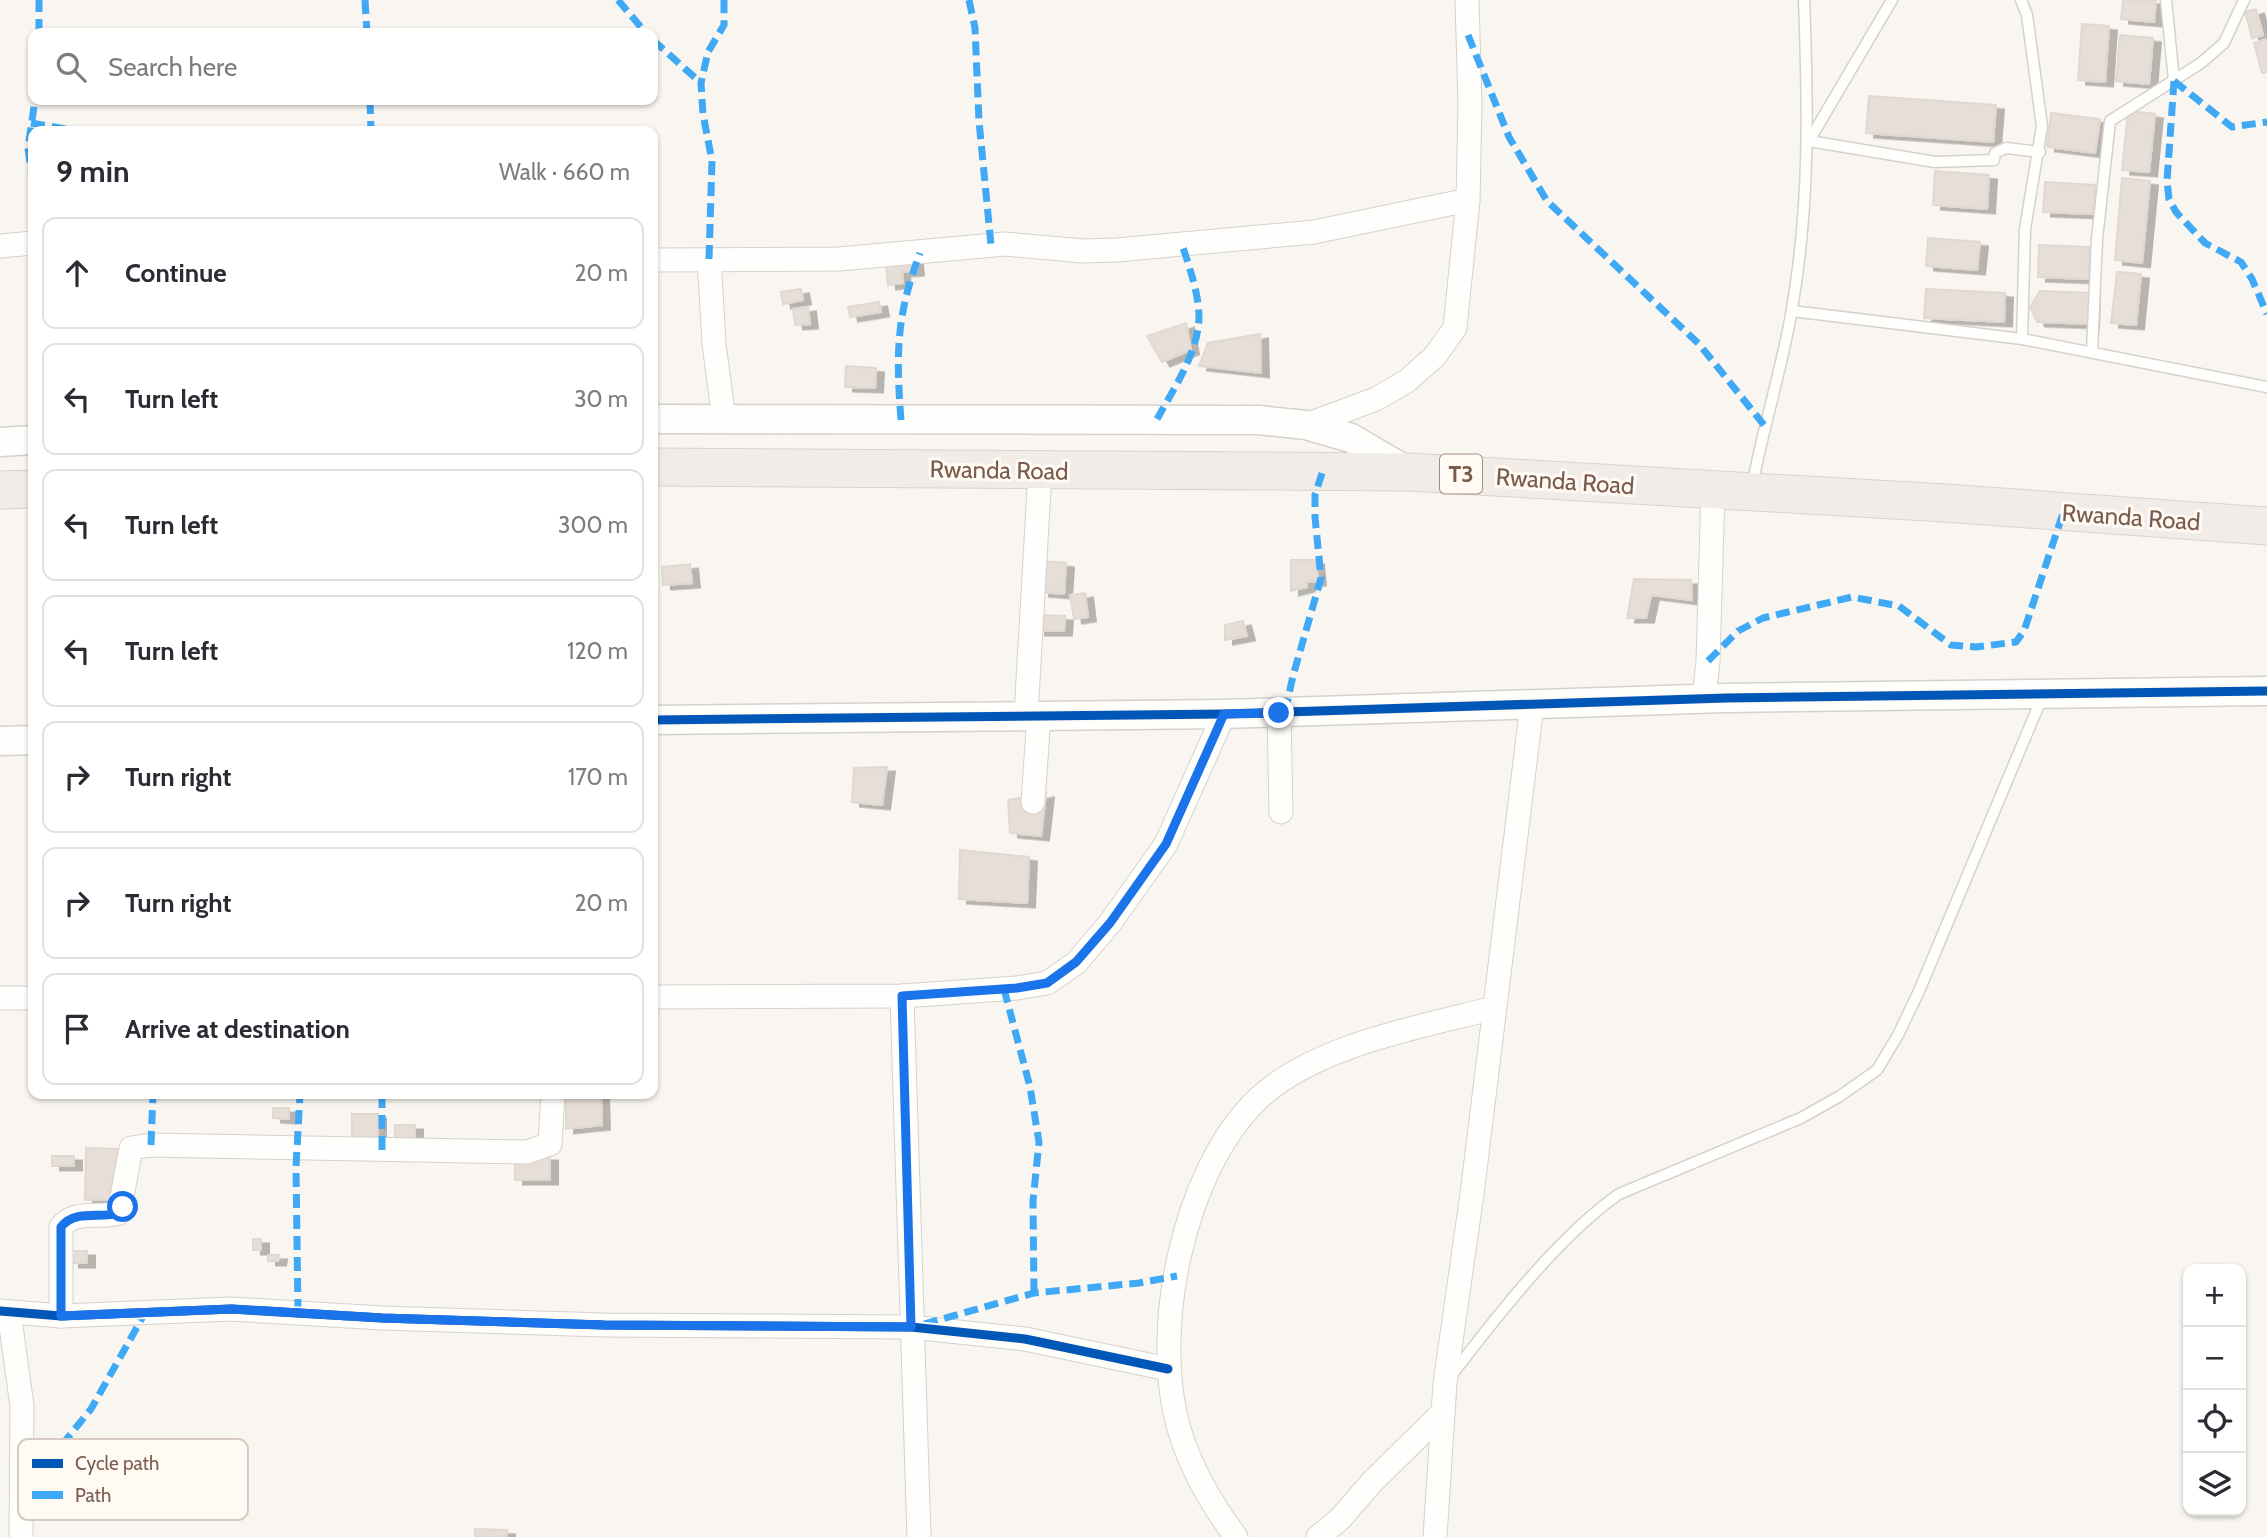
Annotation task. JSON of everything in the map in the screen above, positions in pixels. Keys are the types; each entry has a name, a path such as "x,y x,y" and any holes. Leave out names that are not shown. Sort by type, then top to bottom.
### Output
{"highway":[{"name":"Rwanda Road","path":"658,467 1040,472 1409,472 1945,503 2267,526"},
{"path":"0,490 28,489"}],"street":[{"path":"1306,425 1376,399 1406,381 1436,356 1455,328 1468,200 1470,104 1467,0"},
{"path":"658,260 886,257 1005,244 1083,251 1117,250 1314,232 1468,200"},
{"path":"0,246 28,243"},
{"path":"709,259 714,344 724,419"},
{"path":"658,419 1258,420 1306,425 1351,438 1409,472"},
{"path":"0,442 28,440"},
{"path":"1033,802 1032,715 1040,472"},
{"path":"1704,699 1708,661 1713,490"},
{"path":"658,720 1224,714 1704,699 2267,691"},
{"path":"1435,1537 1445,1383 1532,705"},
{"path":"1279,713 1282,812"},
{"path":"658,997 902,996 1017,988 1047,983 1076,962 1110,923 1166,844 1224,714"},
{"path":"0,741 28,740"},
{"path":"902,996 919,1537"},
{"path":"0,998 28,998"},
{"path":"1236,1537 1217,1511 1194,1469 1180,1433 1168,1368 1170,1312 1183,1246 1199,1191 1223,1143 1259,1098 1311,1064 1361,1042 1494,1008"},
{"path":"61,1316 61,1227 76,1216 120,1213 131,1148 151,1144 527,1152 550,1144 553,1099"},
{"path":"22,1439 22,1406 5,1312 61,1316 232,1309 382,1318 604,1325 911,1327 1024,1339 1168,1368"},
{"path":"1318,1537 1340,1519 1372,1482 1443,1412"}],"lane":[{"path":"1751,493 1792,311 1809,141 1804,0"},
{"path":"2021,0 2027,15 2042,126 2040,152 2025,229 2022,339"},
{"path":"2166,0 2174,81"},
{"path":"2092,351 2097,239 2110,121 2174,81 2224,43 2244,0"},
{"path":"1809,141 1890,1"},
{"path":"1809,141 1935,162 1993,160 1995,153 2006,148 2040,152"},
{"path":"1792,311 2022,339 2267,387"},
{"path":"1445,1383 1501,1311 1598,1209 1619,1194 1801,1118 1877,1070 1898,1035 1919,991 2044,693"}],"building":[{"path":"2123,0 2156,0 2154,22 2121,19"},
{"path":"2256,9 2263,35 2252,38 2245,12"},
{"path":"2082,24 2109,26 2105,82 2078,80"},
{"path":"2120,35 2153,38 2149,84 2116,81"},
{"path":"2267,39 2267,72 2262,73 2254,43"},
{"path":"1869,96 1996,105 1993,142 1866,133"},
{"path":"2128,111 2155,114 2149,172 2122,170"},
{"path":"2051,113 2100,119 2095,153 2047,147"},
{"path":"1935,171 1989,175 1987,209 1933,205"},
{"path":"2122,178 2150,181 2142,263 2115,260"},
{"path":"2045,182 2095,185 2093,214 2043,212"},
{"path":"1928,238 1980,242 1977,270 1926,266"},
{"path":"2039,245 2089,247 2088,279 2038,277"},
{"path":"915,260 916,271 902,272 903,283 888,285 886,263"},
{"path":"2117,272 2141,274 2136,325 2111,323"},
{"path":"801,289 803,300 783,304 781,292"},
{"path":"1926,289 2005,293 2004,322 1924,318"},
{"path":"2040,291 2092,293 2091,324 2037,322 2030,307"},
{"path":"879,302 881,312 850,317 848,307"},
{"path":"808,307 810,324 795,325 793,309"},
{"path":"1186,323 1191,350 1162,362 1147,336"},
{"path":"1260,334 1261,373 1199,366 1208,343"},
{"path":"846,366 876,368 875,388 845,387"},
{"path":"1291,560 1316,560 1318,581 1306,582 1307,587 1291,591"},
{"path":"1043,561 1066,563 1064,594 1041,592"},
{"path":"690,564 692,583 663,585 662,567"},
{"path":"1634,579 1691,580 1692,600 1651,595 1646,618 1627,618"},
{"path":"1085,593 1088,617 1074,619 1070,595"},
{"path":"1038,615 1065,616 1064,631 1037,631"},
{"path":"1243,621 1247,636 1225,640 1225,625"},
{"path":"887,767 882,805 852,802 854,768"},
{"path":"1046,793 1041,836 1010,833 1008,800"},
{"path":"960,850 1029,857 1027,903 959,899"},
{"path":"566,1099 601,1099 602,1125 566,1129"},
{"path":"273,1108 289,1108 289,1119 273,1118"},
{"path":"352,1114 378,1114 378,1139 352,1138"},
{"path":"395,1125 415,1125 415,1139 395,1139"},
{"path":"86,1148 120,1149 119,1200 85,1200"},
{"path":"52,1156 74,1156 74,1166 52,1166"},
{"path":"515,1156 550,1156 550,1180 515,1180"},
{"path":"253,1239 261,1239 261,1250 253,1250"},
{"path":"72,1251 87,1251 87,1263 71,1263"},
{"path":"268,1255 279,1255 278,1261 268,1261"},
{"path":"475,1529 507,1530 507,1537 475,1537"}],"marked path":[{"path":"39,0 39,28"},
{"path":"365,0 367,28"},
{"path":"618,0 642,28"},
{"path":"709,259 712,161 703,114 701,83 708,52 724,25 724,0"},
{"path":"969,0 975,28 979,121 991,245"},
{"path":"1468,35 1509,137 1547,201 1699,344 1764,425"},
{"path":"658,44 701,83"},
{"path":"2174,81 2167,181 2169,199 2176,212 2205,243 2241,262 2252,279 2267,314"},
{"path":"2174,81 2232,127 2267,122"},
{"path":"31,126 34,105"},
{"path":"370,105 371,126"},
{"path":"31,123 49,126"},
{"path":"1157,419 1184,371 1198,331 1197,299 1182,244"},
{"path":"901,420 898,355 902,316 920,253"},
{"path":"1285,712 1321,578 1315,495 1323,470"},
{"path":"1708,661 1738,631 1763,618 1852,597 1899,606 1951,645 1976,647 2016,642 2024,631 2063,513"},
{"path":"1004,989 1030,1087 1039,1142 1033,1201 1034,1293"},
{"path":"151,1145 153,1099"},
{"path":"298,1313 296,1167 300,1099"},
{"path":"382,1099 382,1150"},
{"path":"924,1324 1034,1293 1139,1283 1177,1276"},
{"path":"67,1439 91,1409 145,1313"}],"cycle path":[{"path":"658,720 1224,714 1726,698 2267,691"},
{"path":"0,1311 61,1316 231,1309 382,1318 604,1325 911,1327 1025,1339 1168,1369"}],"route":[{"path":"123,1207 120,1213 113,1215 76,1216 61,1227 61,1316 232,1309 382,1318 604,1325 911,1327 902,996 1017,988 1047,983 1061,975 1110,923 1166,844 1224,714 1279,713"}]}
